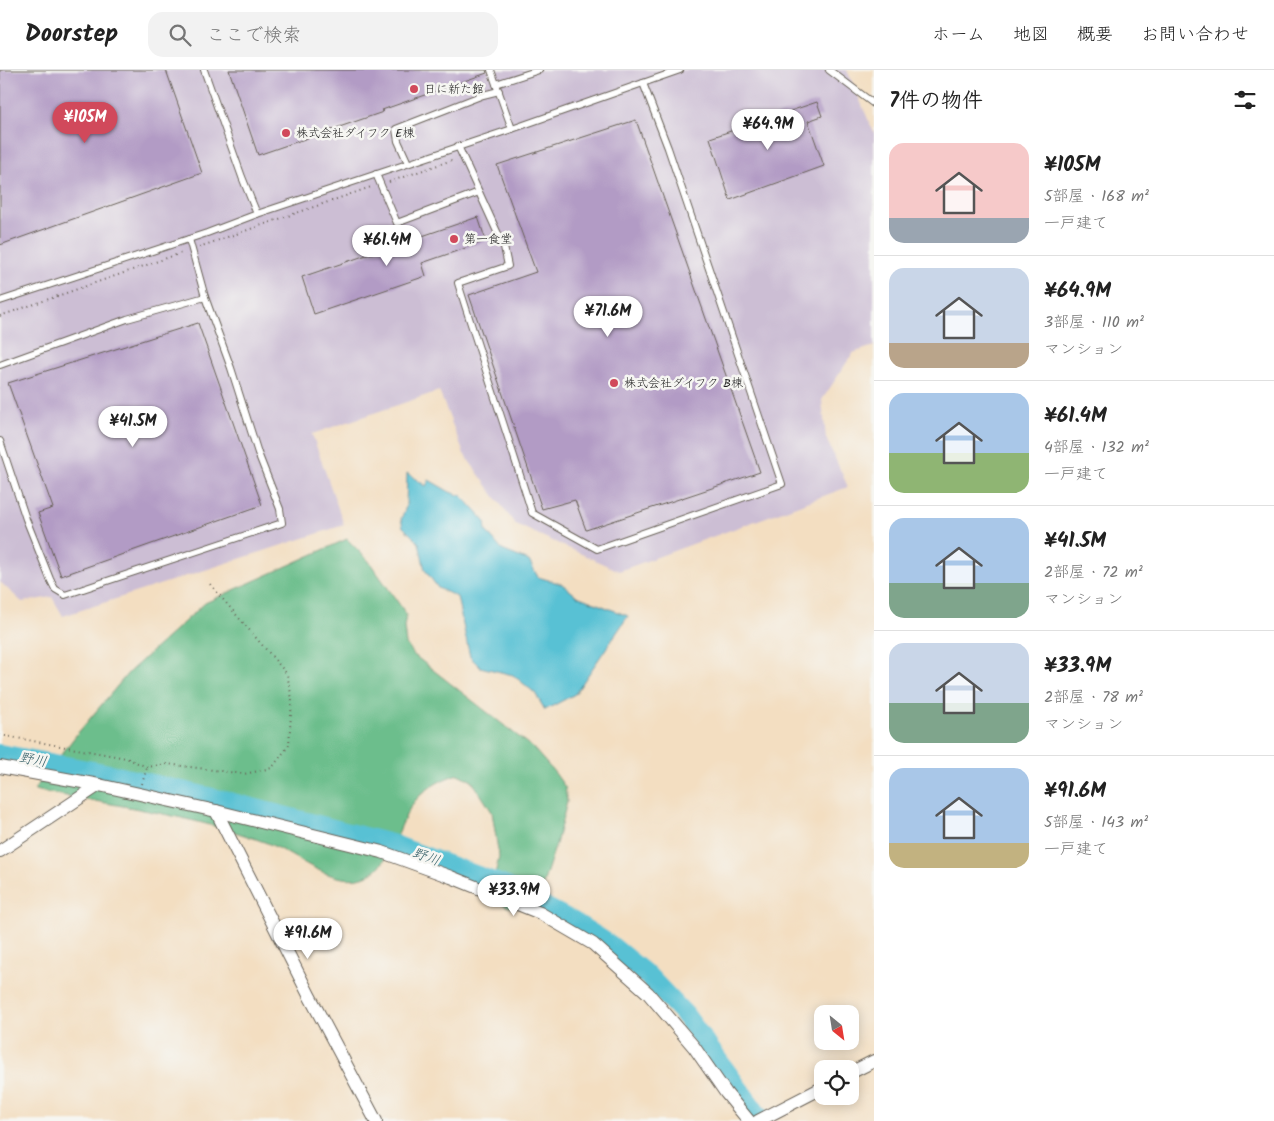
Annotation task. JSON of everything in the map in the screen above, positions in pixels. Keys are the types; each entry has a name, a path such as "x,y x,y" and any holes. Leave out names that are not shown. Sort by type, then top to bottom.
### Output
{"street":[{"path":"0,767 98,784 382,852 451,877 531,910 571,930 593,944 648,993 694,1047 726,1093 749,1121"},
{"path":"0,851 98,784"},
{"path":"216,811 270,919 376,1121"},
{"path":"859,1068 874,1061"},
{"path":"758,1121 814,1092"}],"lane":[{"path":"204,70 257,214"},
{"path":"491,70 512,129"},
{"path":"496,84 539,70"},
{"path":"0,301 189,239 257,214 512,129 680,70"},
{"path":"830,70 874,104"},
{"path":"458,146 504,247 508,266 458,283 532,513 597,549 782,484 671,157 643,83"},
{"path":"408,163 398,142 396,129 483,95 499,92"},
{"path":"376,174 397,223 479,192"},
{"path":"0,441 26,519 50,579 55,589 66,595 282,523 280,509 258,453 231,368 205,297 189,239"},
{"path":"0,365 127,320 205,297"}],"path":[{"path":"387,182 455,159"},
{"path":"196,248 375,186"},
{"path":"0,316 185,252"},
{"path":"0,734 126,758 147,767 167,764 244,774 272,768 289,745 292,699 287,674 209,583"},
{"path":"140,794 147,767"}],"shaded area":[{"path":"0,70 847,70 874,133 874,346 853,353 822,400 826,438 848,487 619,571 515,524 464,454 439,391 312,434 344,525 63,616 52,597 22,602 0,582"}],"green space":[{"path":"347,539 368,560 402,608 406,615 404,627 406,644 414,655 533,748 565,787 567,802 542,887 525,907 508,907 504,905 492,889 499,857 492,812 472,781 458,774 438,782 419,796 410,808 383,863 368,875 356,878 330,875 267,843 210,825 34,790 77,734 129,672 205,603"}],"water":[{"path":"407,473 426,486 429,480 450,492 462,496 485,521 486,531 502,550 529,561 538,577 562,584 577,596 628,616 575,694 545,710 535,693 513,675 480,667 470,657 457,597 438,588 425,570 419,543 403,527 401,519 406,507"}],"building":[{"path":"0,70 166,70 202,173 0,245"},
{"name":"株式会社ダイフク E棟","path":"229,70 486,70 487,73 382,110 383,112 258,155"},
{"path":"817,102 822,116 808,121 824,166 730,200 710,138"},
{"name":"株式会社ダイフク B棟","path":"636,120 760,472 586,530 575,500 542,509 469,295 536,272 497,165"},
{"path":"478,217 486,241 422,263 426,276 314,314 302,277"},
{"path":"198,323 262,505 61,576 38,513 53,508 8,383"}],"waterway":[{"name":"野川","path":"0,754 104,773 221,800 391,844 507,887 572,921 610,945 648,976 685,1015 762,1121"}],"place":[{"name":"日に新た館","path":"414,89"},
{"name":"株式会社ダイフク E棟","path":"286,133"},
{"name":"第一食堂","path":"454,239"},
{"name":"株式会社ダイフク B棟","path":"614,383"}]}
